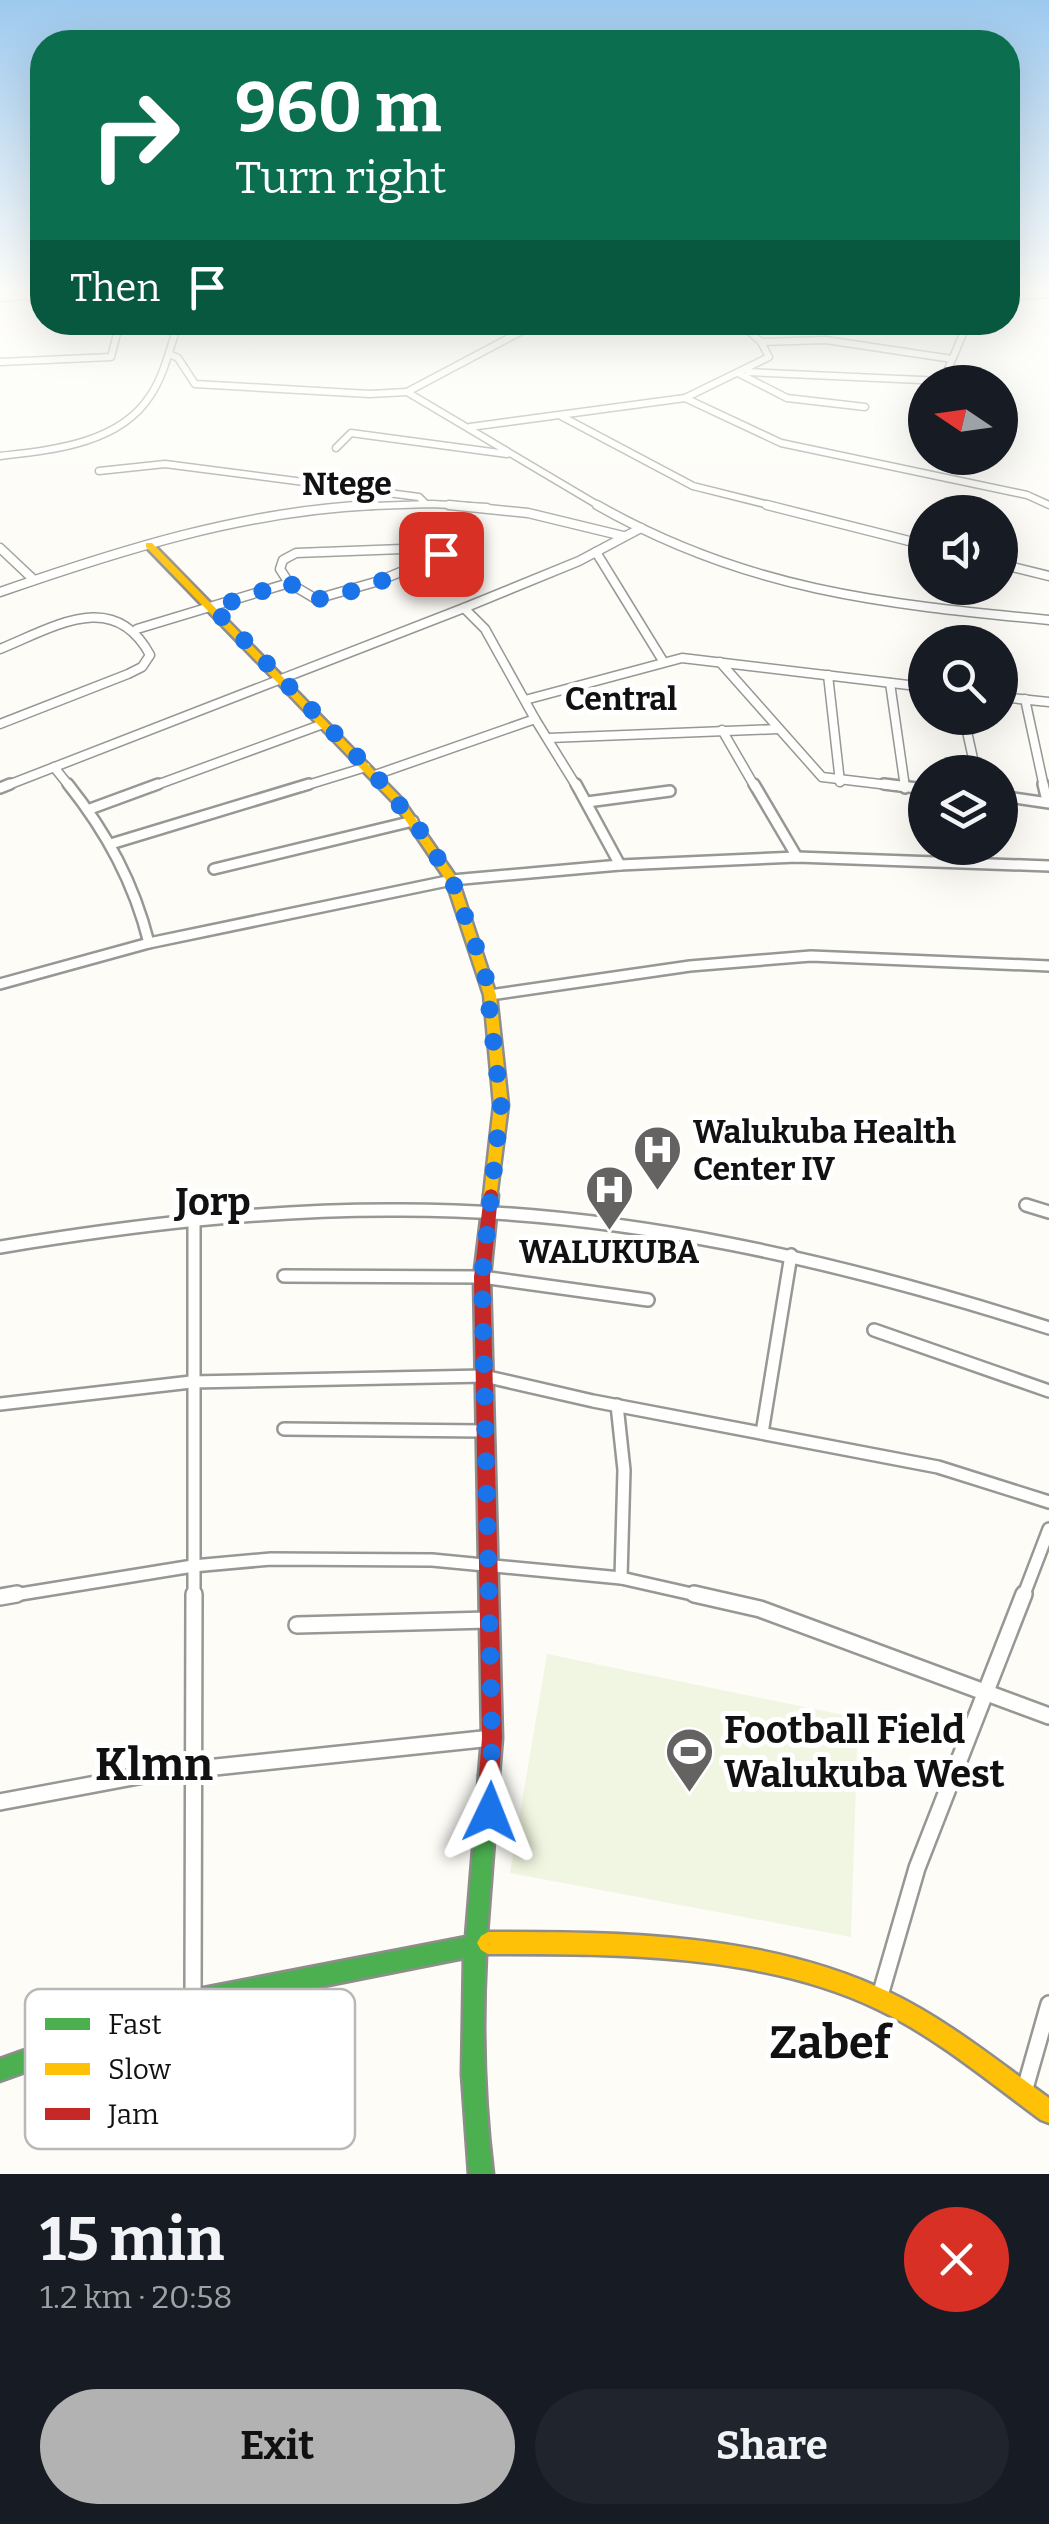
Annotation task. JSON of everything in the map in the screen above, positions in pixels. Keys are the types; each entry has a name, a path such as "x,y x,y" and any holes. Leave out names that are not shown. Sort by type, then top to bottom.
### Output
{"street":[{"path":"0,456 73,444 119,427 150,399 154,388"},
{"path":"273,388 370,394 414,388"},
{"path":"470,427 685,398 707,388"},
{"path":"770,388 788,398 866,407"},
{"path":"407,392 641,528 727,566 806,588 1049,620"},
{"path":"685,398 781,443 1027,495 1049,505"},
{"path":"561,416 693,486 908,542"},
{"path":"336,448 351,433 513,454"},
{"path":"99,471 165,464 419,497 426,504"},
{"path":"0,592 149,545 286,511 333,506 426,504 498,508 623,536"},
{"path":"0,788 464,608 596,552 641,528"},
{"path":"149,545 370,771 412,821 452,880 490,995 501,1105 482,1277 492,1738 480,1944 471,2022 472,2110 481,2174"},
{"path":"0,548 34,580"},
{"path":"429,548 441,554 379,581 319,598 307,597 289,582 280,564 296,554 429,548"},
{"path":"596,552 663,662"},
{"path":"1018,568 1049,576"},
{"path":"136,630 289,582"},
{"path":"464,608 485,629 534,719 588,802 620,866"},
{"path":"0,649 97,614 118,617 136,630 150,655 142,667 0,724"},
{"path":"525,700 682,658 908,686"},
{"path":"720,661 822,777 908,788"},
{"path":"828,675 840,782"},
{"path":"890,683 905,788"},
{"path":"1018,698 1049,702"},
{"path":"1018,798 1048,802 1024,699"},
{"path":"114,843 370,771 534,719"},
{"path":"90,809 323,724"},
{"path":"548,738 778,728"},
{"path":"722,730 796,857"},
{"path":"54,767 114,843 144,917 149,943"},
{"path":"588,802 670,790"},
{"path":"214,870 412,821"},
{"path":"0,984 149,943 452,880 796,857 1049,866"},
{"path":"490,995 608,976 810,956 930,958 1049,966"},
{"path":"1026,1205 1049,1212"},
{"path":"0,1247 194,1219 312,1211 490,1213 726,1242 791,1255 903,1280 1049,1328"},
{"path":"193,1989 194,1219"},
{"path":"762,1434 791,1255"},
{"path":"284,1276 482,1277 648,1300"},
{"path":"874,1330 1049,1391"},
{"path":"0,1404 191,1382 484,1376 938,1467 1049,1502"},
{"path":"616,1405 625,1448 626,1489 620,1578"},
{"path":"284,1430 483,1431"},
{"path":"879,1998 917,1868 1049,1529"},
{"path":"0,1597 193,1566 271,1559 365,1558 620,1578 760,1609 1049,1716"},
{"path":"298,1625 488,1620"},
{"path":"0,1802 191,1769 492,1738"},
{"path":"253,1989 480,1944 598,1942 716,1954 837,1982 879,1998 930,2026 1049,2112"},
{"path":"1024,2093 1049,2004"},
{"path":"0,2070 25,2061"}],"green space":[{"name":"Football Field Walukuba West","path":"547,1654 858,1718 851,1937 510,1873"}],"traffic: fast":[{"path":"481,2174 475,2124 473,2024 489,1775"},
{"path":"254,1989 488,1943"},
{"path":"0,2070 25,2061"}],"traffic: slow":[{"path":"149,545 398,801 452,880 490,995 501,1105 491,1195"},
{"path":"488,1943 602,1944 717,1954 829,1980 882,2000 932,2027 1049,2112"}],"traffic: jam":[{"path":"489,1775 492,1738 482,1277 491,1195"}],"place":[{"name":"Walukuba Health Center IV","path":"658,1192"},
{"name":"WALUKUBA","path":"609,1232"},
{"name":"Football Field Walukuba West","path":"689,1794"}],"district":[{"name":"Ntege","path":"347,484"},
{"name":"Central","path":"621,699"},
{"name":"Jorp","path":"213,1202"},
{"name":"Klmn","path":"154,1765"},
{"name":"Zabef","path":"830,2043"}],"route":[{"path":"441,554 379,581 319,598 307,597 289,582 213,608 375,775 419,829 452,880 485,972 495,1028 501,1105 482,1277 492,1738 490,1812"}]}
